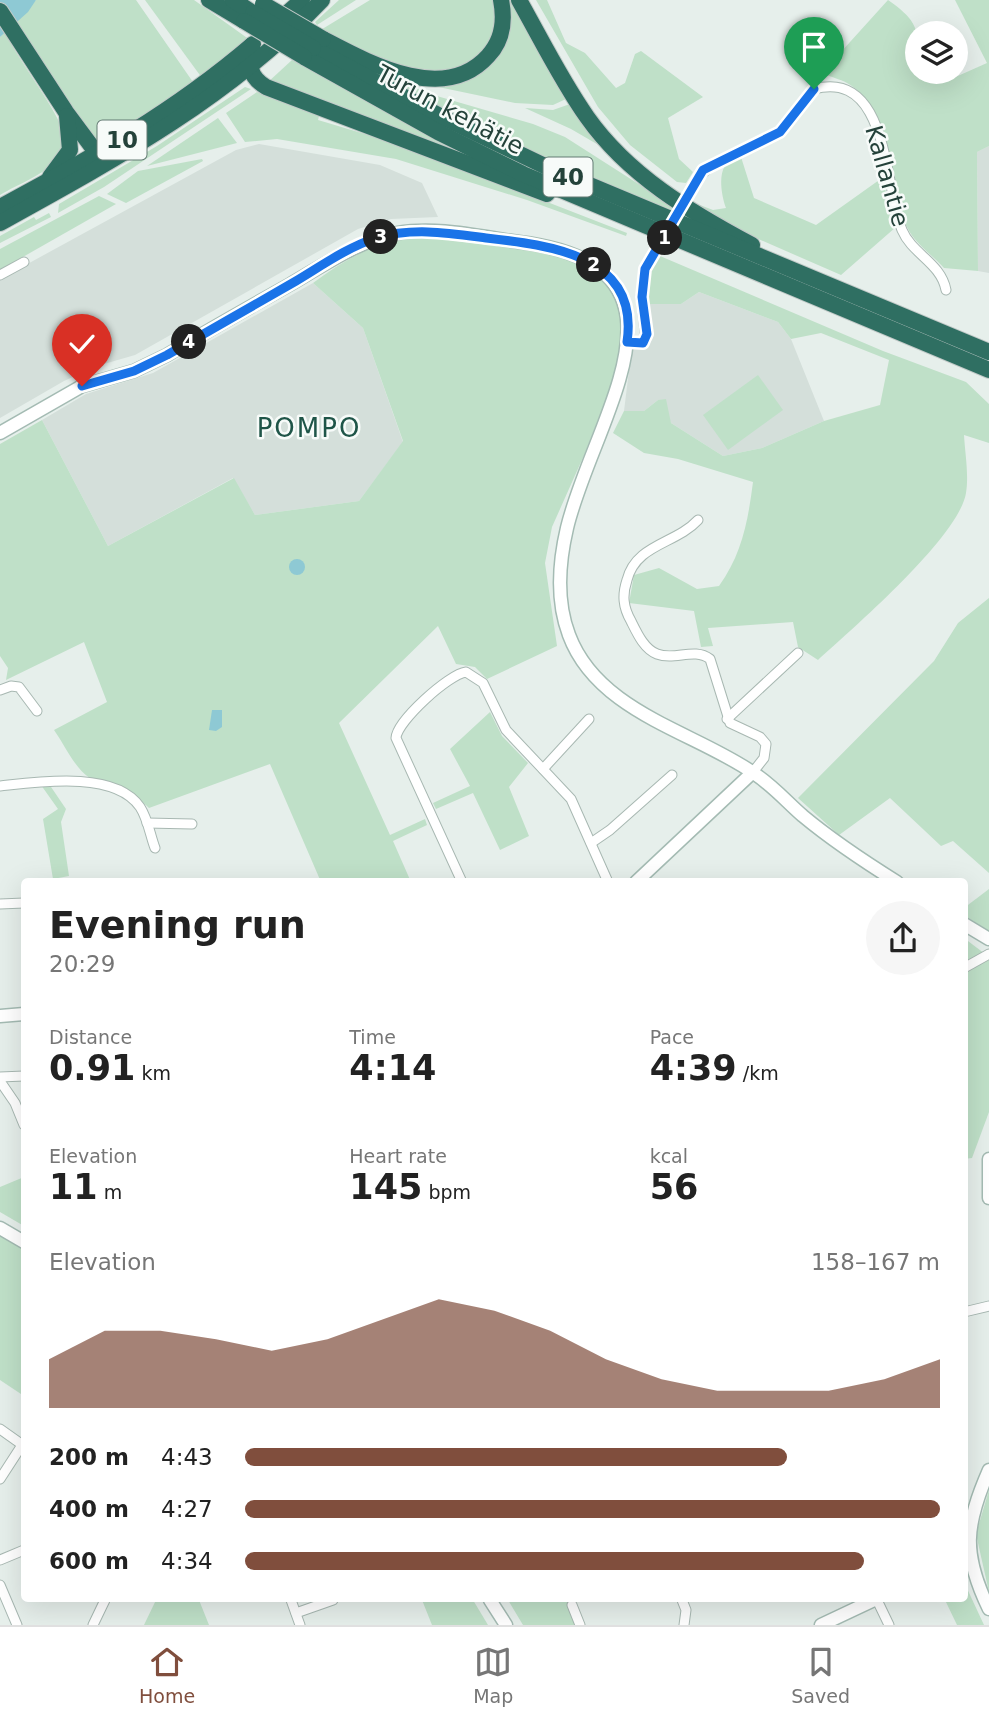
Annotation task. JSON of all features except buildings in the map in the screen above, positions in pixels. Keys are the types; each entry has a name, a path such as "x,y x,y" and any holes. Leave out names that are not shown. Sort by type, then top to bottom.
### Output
{"highway":[{"name":"Turun kehätie","path":"209,0 254,9"},
{"name":"Turun kehätie","path":"233,0 254,9 438,132 605,211 989,370"},
{"name":"10","path":"0,207 46,182 104,159 253,45 302,0"},
{"name":"10","path":"0,223 104,159 257,79 296,28 322,0"},
{"path":"254,9 313,48 387,69 447,78 476,67 496,46 503,22 501,0"},
{"path":"519,0 588,118 635,169 705,220 831,287"},
{"path":"0,11 66,112 104,159"},
{"path":"253,45 257,79 520,186 605,211"},
{"name":"Turun kehätie","path":"313,48 506,149 989,352"},
{"path":"46,182 70,150 71,136 66,112"}],"street":[{"name":"Kallantie","path":"627,342 643,343 646,340 642,297 647,264 656,253 698,177 715,163 780,132 814,89 836,85 851,92 874,120 882,141 903,233 943,277 946,290"},
{"path":"0,433 82,386 134,371 167,355 373,239 396,233 425,231 522,242 577,254 606,275 624,300 629,318 627,342 615,398 577,495 563,548 561,594 569,636 594,672 635,709 753,772 848,851 891,878"},
{"path":"0,275 24,262"},
{"path":"640,878 753,772 764,758 766,744 760,737 735,727 727,719 710,659 699,654 664,656 653,652 638,635 624,604 624,590 634,561 698,520"},
{"path":"727,719 798,653"},
{"path":"460,878 398,748 396,738 399,725 452,677 470,673 483,683 506,730 571,799 606,878"},
{"path":"0,690 11,685 19,687 37,712"},
{"path":"543,769 589,719"},
{"path":"591,843 611,830 671,775"},
{"path":"0,786 56,779 79,781 126,794 138,805 155,848"},
{"path":"147,823 192,824"},
{"path":"0,904 21,903"},
{"path":"968,926 989,939"},
{"path":"968,966 989,954"},
{"path":"0,1016 21,1014"},
{"path":"21,1076 0,1079 21,1118"},
{"path":"989,1159 989,1198"},
{"path":"0,1228 21,1240"},
{"path":"968,1311 989,1306"},
{"path":"0,1429 21,1442"},
{"path":"0,1479 21,1448"},
{"path":"968,1542 972,1515 989,1470"},
{"path":"0,1560 21,1551"},
{"path":"968,1561 989,1609"},
{"path":"0,1585 17,1625"},
{"path":"93,1625 104,1602"},
{"path":"292,1602 300,1625"},
{"path":"296,1613 327,1602"},
{"path":"491,1602 506,1625"},
{"path":"683,1602 686,1610 684,1625"},
{"path":"821,1625 872,1602"},
{"path":"877,1602 889,1625"},
{"path":"572,1605 580,1625"}],"shaded area":[{"path":"259,144 380,165 422,183 438,217 391,219 358,229 135,355 97,366 64,381 0,418 0,279 236,150"},
{"path":"989,146 989,273 978,271 977,152"},
{"name":"POMPO","path":"313,283 363,328 403,442 359,501 255,515 233,478 108,546 42,420 86,394 153,373"},
{"path":"699,292 778,322 791,339 824,421 762,448 723,456 671,423 658,400 644,411 624,411 632,346 646,346 650,341 647,304 681,304"}],"green space":[{"path":"36,0 136,0 195,85 98,147 15,23"},
{"path":"145,0 194,0 250,40 202,78"},
{"path":"339,0 356,0 317,25 315,22"},
{"path":"370,0 494,0 496,15 493,36 480,54 462,66 442,71 421,71 378,59 319,31"},
{"path":"505,0 513,0 566,99 553,105 515,103 424,84 486,63"},
{"path":"536,0 547,0 566,43 585,53 616,88 625,83 635,54 641,51 703,97 668,118 679,159 693,172 686,183 677,182 630,145 598,107"},
{"path":"888,0 912,21 905,21 905,84 968,84 968,71 987,63 955,0 989,0 989,146 977,152 978,271 944,268 915,239 901,212 881,129 873,110 862,94 847,83 822,73"},
{"path":"5,32 55,114 64,141 59,157 47,169 0,195 0,37"},
{"path":"292,60 305,66 524,182 267,83"},
{"path":"374,70 430,94 533,124 565,137 698,222 660,212 449,114"},
{"path":"245,87 251,89 104,187 58,213 59,204 157,146"},
{"path":"257,92 319,116 318,120 395,143 627,233 626,236 527,200 396,159 277,139 245,142 226,113"},
{"path":"570,104 614,154 571,129 525,108 553,110"},
{"path":"218,118 237,143 147,166"},
{"path":"741,157 754,198 816,225 882,178 896,227 841,275 740,231 692,202 713,210 726,208 721,187 723,170 728,163"},
{"path":"202,159 203,161 126,203 107,194 138,171"},
{"path":"99,196 116,204 0,270 0,249"},
{"path":"49,213 51,217 0,243 0,236 34,217 36,220"},
{"path":"424,237 547,252 565,256 600,275 620,304 620,363 585,453 552,527 545,563 557,646 487,679 475,667 456,664 438,626 339,723 390,835 425,819 427,825 393,841 409,878 319,878 270,764 149,808 135,797 85,774 54,730 107,702 84,642 6,680 8,668 0,656 0,444 42,420 108,546 234,478 255,515 359,501 403,441 363,328 313,283 365,251 408,238"},
{"path":"660,256 883,351 966,382 989,404 989,443 964,435 966,493 959,512 945,533 878,605 818,660 798,647 793,622 708,628 713,646 701,647 694,611 629,603 634,575 659,568 697,589 719,586 743,537 753,482 678,459 644,453 613,433 624,411 644,411 658,400 666,399 671,423 723,456 762,448 824,421 880,405 889,360 821,333 791,339 778,322 699,292 681,304 647,304 648,278"},
{"path":"758,375 783,410 728,450 703,415"},
{"path":"989,598 989,873 953,841 941,846 890,798 839,835 798,798 934,661 958,623"},
{"path":"490,712 502,736 528,763 509,787 529,836 500,850 473,793 436,809 433,803 470,786 450,749"},
{"path":"49,784 66,809 61,822 69,876 53,878 43,819 58,809 41,785"},
{"path":"989,889 989,932 968,918 968,905"},
{"path":"968,941 989,957 989,1112 972,1158 968,1158"},
{"path":"21,1178 21,1224 0,1212 0,1187"},
{"path":"0,1234 21,1246 21,1394 0,1380"},
{"path":"989,1490 989,1592 976,1534"},
{"path":"968,1591 984,1625 957,1625 946,1602 968,1602"},
{"path":"155,1602 200,1602 209,1625 144,1625"},
{"path":"423,1602 474,1602 488,1625 432,1625"},
{"path":"509,1602 571,1602 567,1604 575,1625 523,1625"}],"water":[{"path":"0,0 36,0 28,12 0,37"},
{"path":"294,559 300,559 305,567 303,573 294,575 289,570 289,564"},
{"path":"212,710 222,710 222,727 216,731 209,730"}],"district":[{"name":"POMPO","path":"309,428"}],"route":[{"path":"82,386 134,371 167,355 373,239 412,231 522,242 565,249 577,254 606,275 624,300 629,318 627,342 643,343 647,334 642,297 643,275 698,177 703,170 715,163 780,132 814,89"}]}
